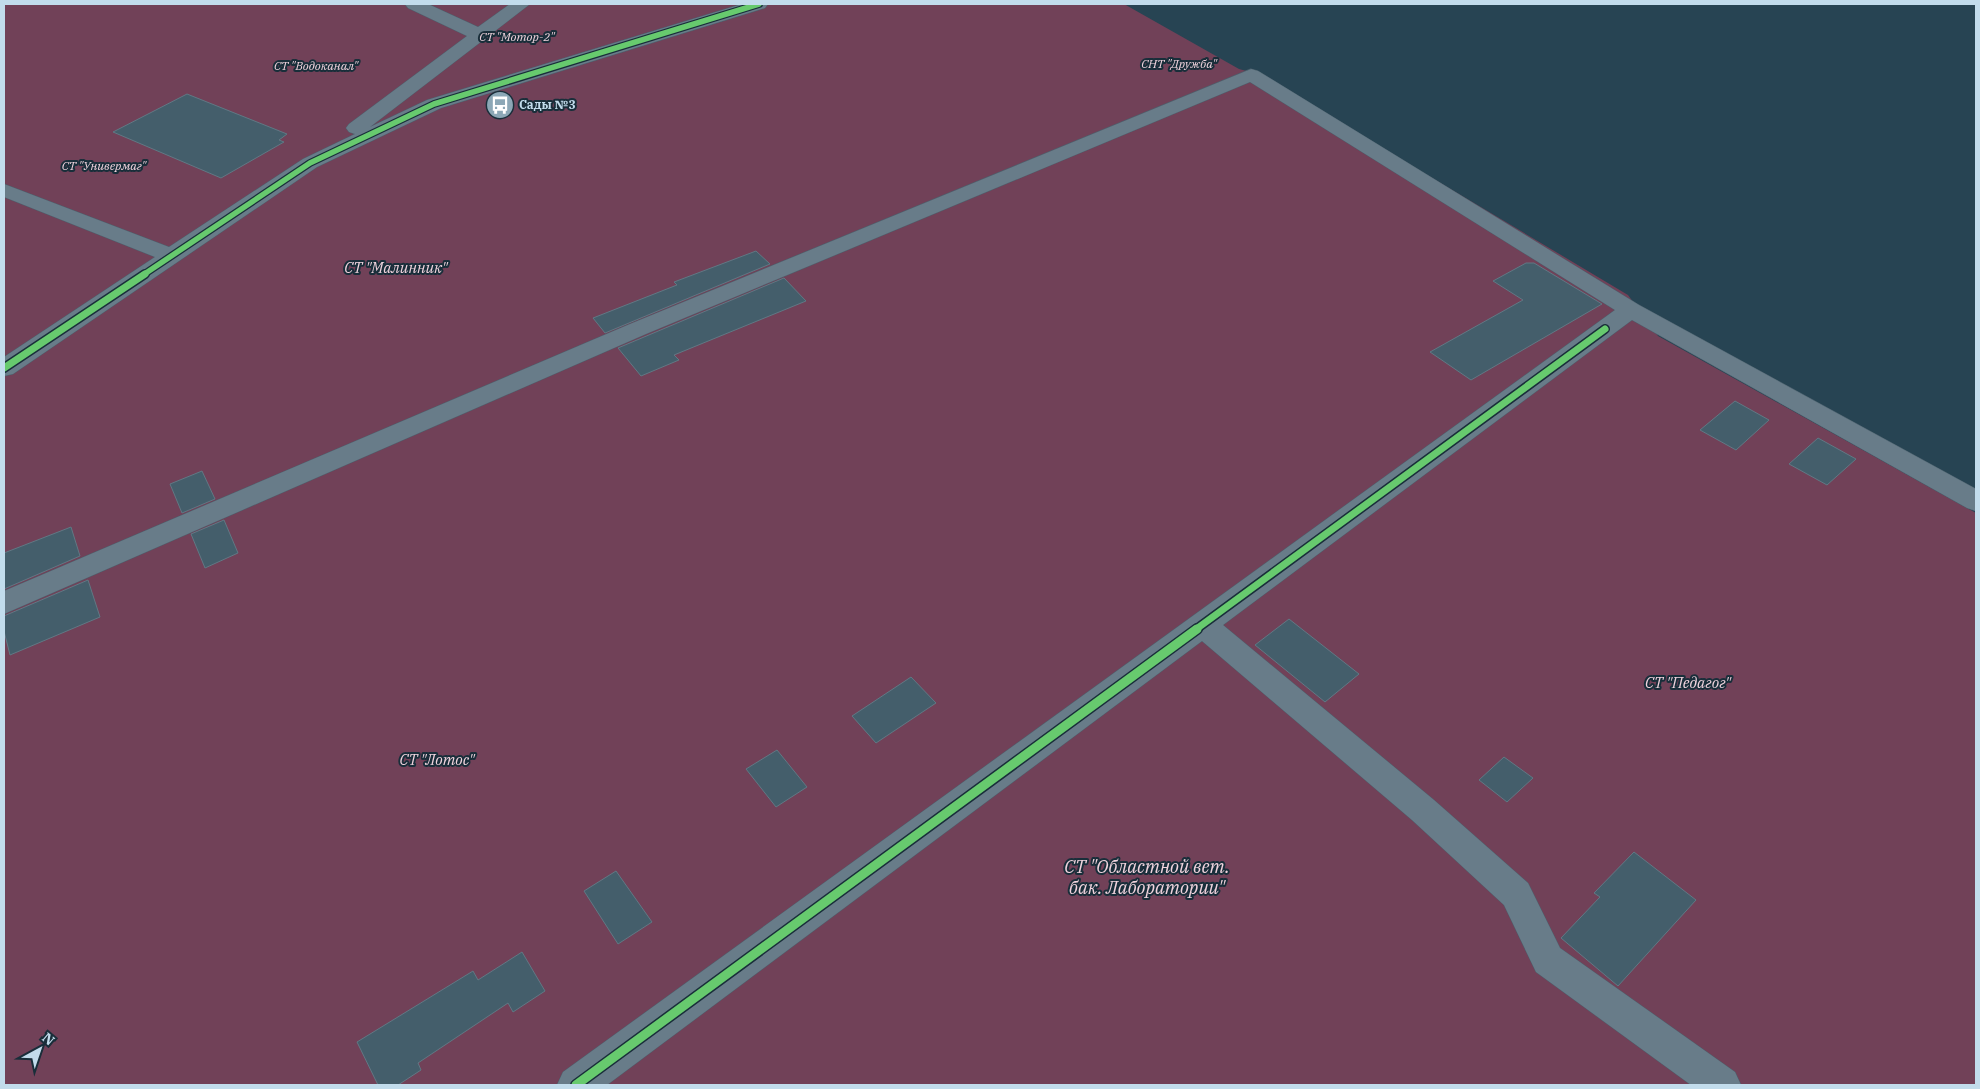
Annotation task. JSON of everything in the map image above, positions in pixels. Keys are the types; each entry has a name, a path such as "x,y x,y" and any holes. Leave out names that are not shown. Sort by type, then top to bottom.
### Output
{"street":[{"path":"414,4 480,34"},
{"path":"4,368 310,163 521,4"},
{"path":"310,163 434,104 759,4"},
{"path":"4,603 638,329 1252,75 1631,310 1976,501"},
{"path":"4,190 172,256"},
{"path":"576,1085 1631,310"},
{"path":"1203,625 1423,810 1516,894 1548,960 1722,1085"}],"green space":[{"path":"4,4 1124,4 1239,69 1258,74 1628,295 1658,336 1976,513 1976,1085 4,1085"}],"building":[{"path":"187,94 287,134 279,140 284,142 221,178 113,132"},
{"path":"756,251 770,264 605,333 593,318 677,285 674,282"},
{"path":"1526,263 1534,263 1602,304 1471,380 1430,352 1523,300 1493,281"},
{"path":"784,278 806,301 674,355 679,360 641,376 618,348"},
{"path":"1735,401 1769,420 1736,450 1700,430"},
{"path":"1818,438 1856,459 1827,485 1789,464"},
{"path":"202,471 215,499 182,513 170,484"},
{"path":"224,520 238,553 205,568 191,534"},
{"path":"71,527 80,556 4,589 4,553"},
{"path":"88,580 100,617 10,655 4,631 4,616"},
{"path":"1289,619 1359,674 1325,702 1255,645"},
{"path":"911,677 936,703 876,743 852,716"},
{"path":"777,750 807,787 776,807 746,769"},
{"path":"1504,757 1533,778 1507,802 1479,780"},
{"path":"1634,852 1696,900 1618,986 1561,938 1600,897 1594,893"},
{"path":"616,871 652,922 618,944 584,891"},
{"path":"522,952 545,991 513,1012 508,1003 418,1063 421,1070 398,1085 378,1085 357,1042 473,971 478,980"}],"cycle path":[{"path":"4,368 310,163 434,104 759,4"},
{"path":"576,1085 1605,329"}],"place":[{"name":"Сады №3","path":"500,105"}],"park label":[{"name":"СТ \"Мотор-2\"","path":"517,37"},
{"name":"СНТ \"Дружба\"","path":"1179,64"},
{"name":"СТ \"Водоканал\"","path":"316,66"},
{"name":"СТ \"Универмаг\"","path":"104,166"},
{"name":"СТ \"Малинник\"","path":"396,268"},
{"name":"СТ \"Педагог\"","path":"1688,683"},
{"name":"СТ \"Лотос\"","path":"437,760"},
{"name":"СТ \"Областной вет. бак. Лаборатории\"","path":"1147,878"}]}
